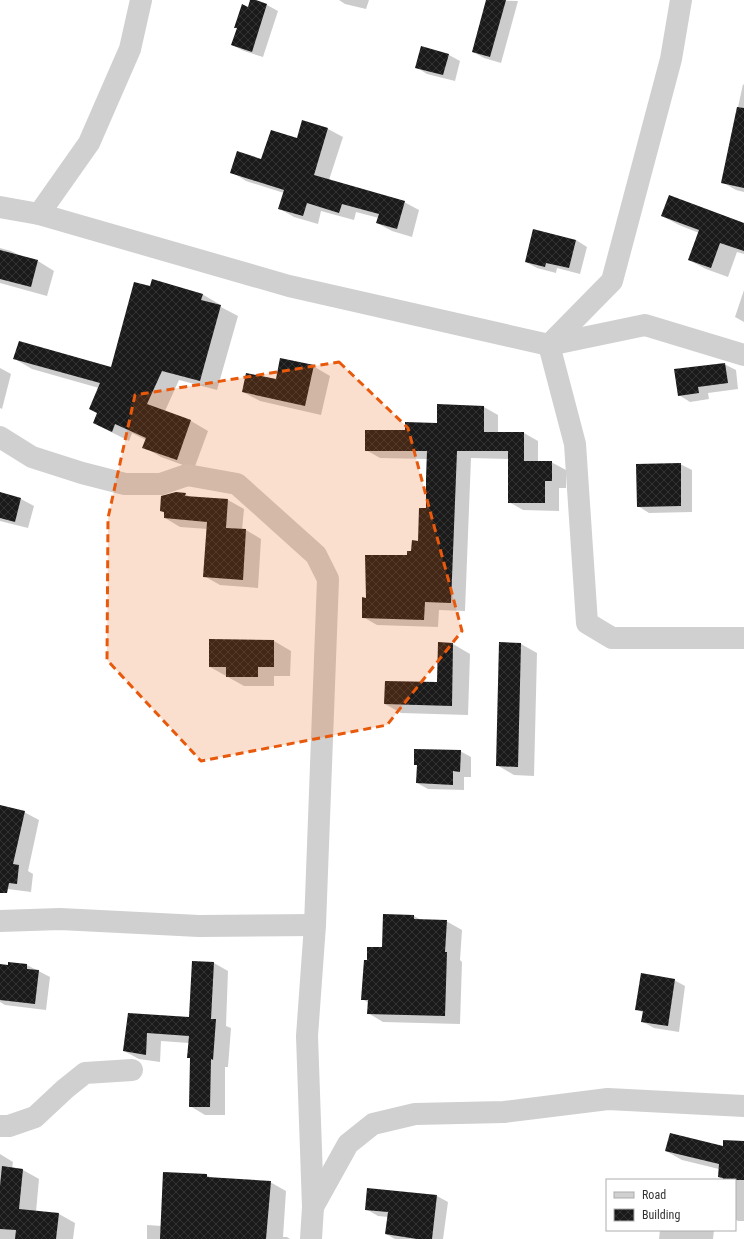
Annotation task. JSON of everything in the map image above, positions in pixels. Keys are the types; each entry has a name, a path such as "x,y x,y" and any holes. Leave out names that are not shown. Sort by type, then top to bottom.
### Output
{"street":[{"path":"39,214 89,144 130,49 141,0"},
{"path":"549,345 612,280 671,59 681,0"},
{"path":"0,207 39,214 289,286 549,345 645,325 744,355"},
{"path":"549,345 575,444 587,623 612,638 744,638"},
{"path":"0,438 32,457 82,473 125,484 161,484 187,475 237,484 316,555 328,579 315,925 307,1036 313,1207 311,1239"},
{"path":"0,921 60,919 199,926 315,925"},
{"path":"0,1126 9,1126 35,1117 65,1089 85,1073 132,1070"},
{"path":"313,1207 348,1144 372,1124 415,1114 504,1112 608,1100 744,1106"}],"highlighted area":[{"path":"339,362 408,428 462,631 387,725 201,761 107,660 108,518 135,395"}],"building":[{"path":"250,0 256,0 267,4 252,52 231,45 237,28 234,28 242,4 248,7"},
{"path":"486,0 506,0 490,57 472,52"},
{"path":"421,46 449,54 443,75 415,68"},
{"path":"737,107 744,108 744,188 721,183"},
{"path":"302,120 328,128 314,175 405,201 397,229 376,223 379,214 342,204 339,213 307,203 303,216 278,209 284,190 230,173 237,151 261,159 271,130 297,138"},
{"path":"669,195 744,223 744,251 720,243 711,268 688,260 699,230 661,216"},
{"path":"533,229 576,240 569,268 546,263 545,267 525,262"},
{"path":"0,250 38,260 31,287 0,279"},
{"path":"152,279 203,294 201,300 221,305 200,381 162,371 147,404 191,420 177,460 142,448 146,438 115,424 112,432 93,423 97,413 89,409 100,383 13,359 19,341 111,367 134,282 150,286"},
{"path":"280,358 314,365 305,406 242,392 246,373 276,379"},
{"path":"725,363 728,383 698,387 699,393 678,396 674,369"},
{"path":"437,404 484,406 484,432 524,432 524,461 552,461 552,481 545,481 545,503 508,503 508,451 457,451 451,603 425,602 424,620 362,618 362,597 366,598 365,555 407,555 407,551 411,551 412,540 418,541 419,508 426,508 427,451 365,451 365,430 405,430 405,422 437,423"},
{"path":"681,463 681,506 637,507 636,464"},
{"path":"0,492 21,498 15,522 0,518"},
{"path":"176,492 186,493 185,496 228,499 226,528 246,529 243,580 203,577 207,522 164,518 164,512 160,511 161,496"},
{"path":"209,639 274,640 274,667 258,667 258,677 226,677 226,667 209,667"},
{"path":"438,642 453,643 452,706 384,704 385,681 437,682"},
{"path":"499,642 521,643 518,767 496,766"},
{"path":"414,749 461,750 460,772 453,771 453,785 416,783 417,765 414,765"},
{"path":"0,805 25,811 13,864 19,865 17,884 9,883 7,893 0,893"},
{"path":"383,914 414,915 414,919 447,920 445,952 447,952 445,1016 367,1014 368,1000 361,1000 364,960 367,960 367,947 382,947"},
{"path":"192,961 214,962 211,1019 216,1019 213,1060 211,1059 210,1107 189,1107 190,1058 187,1058 189,1036 147,1033 146,1055 123,1051 128,1013 189,1017"},
{"path":"8,962 27,964 27,969 39,970 35,1004 0,1000 0,964 8,965"},
{"path":"641,973 675,979 668,1026 641,1022 643,1011 635,1010"},
{"path":"670,1133 723,1146 723,1140 744,1141 744,1180 723,1179 718,1177 719,1164 665,1151"},
{"path":"2,1166 23,1169 19,1209 59,1213 56,1239 15,1239 16,1230 0,1229 0,1186"},
{"path":"163,1172 207,1174 207,1177 271,1181 266,1239 160,1239"},
{"path":"367,1188 437,1195 432,1239 417,1239 385,1234 388,1212 365,1210"}]}
